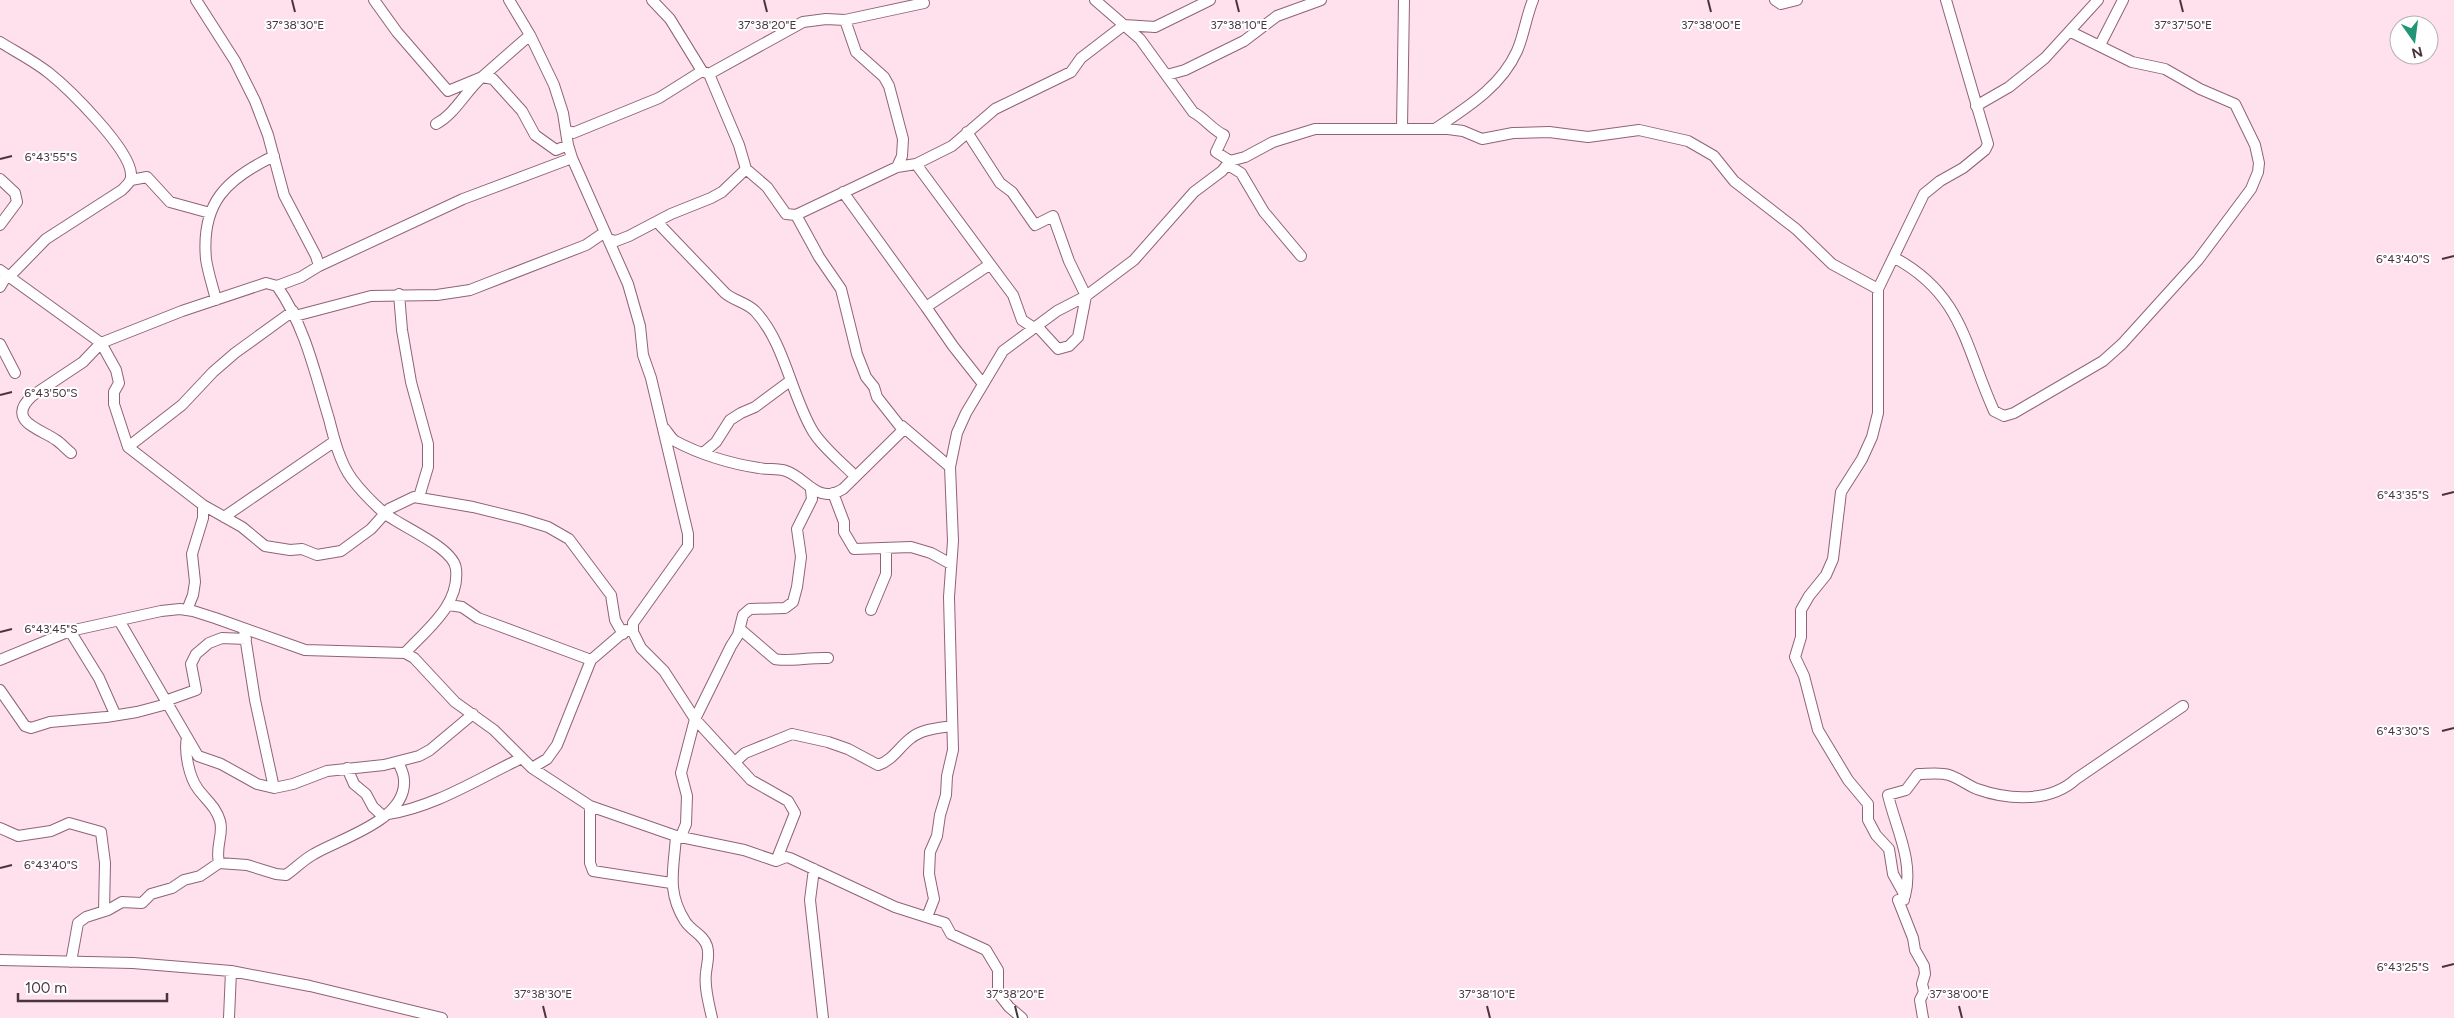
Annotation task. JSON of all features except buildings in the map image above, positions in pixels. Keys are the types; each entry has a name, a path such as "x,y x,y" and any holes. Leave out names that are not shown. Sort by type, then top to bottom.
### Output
{"street":[{"path":"196,0 246,82 268,135 284,196 316,256 319,266"},
{"path":"374,0 445,90 451,91 482,77 493,79 522,111 535,135 545,144 556,150 568,145"},
{"path":"509,0 530,35 554,85 564,113 568,145 572,158 628,284 640,326 643,356 652,378 688,534 688,546 633,623 628,633 591,660 555,749 547,759 532,768"},
{"path":"652,0 670,19 706,73 739,145 746,169 767,187 786,214 796,215 897,167 916,164 952,146 995,109 1072,72 1081,58 1124,25 1155,27 1210,0"},
{"path":"1095,0 1140,39 1193,112 1206,119 1212,129 1224,135 1216,152 1241,174 1264,212 1301,256"},
{"path":"1167,76 1207,60 1244,41 1277,16 1320,0"},
{"path":"1402,127 1404,0"},
{"path":"1434,129 1483,96 1503,73 1516,53 1533,0"},
{"path":"1775,0 1781,4 1798,0"},
{"path":"1905,896 1894,878 1889,849 1876,835 1868,820 1868,804 1848,780 1818,730 1804,676 1795,657 1801,637 1802,610 1809,596 1826,575 1834,559 1841,492 1862,459 1872,436 1878,413 1878,289 1924,194 1940,180 1963,168 1986,150 1988,144 1946,0"},
{"path":"1976,106 2009,87 2045,58 2071,32 2098,0"},
{"path":"2100,45 2123,0"},
{"path":"566,130 573,133 659,98 803,22 826,19 845,20 924,3"},
{"path":"845,20 856,52 884,77 889,86 903,139 902,156 897,167"},
{"path":"1894,258 1917,270 1950,305 1962,327 1994,411 2004,416 2014,413 2103,361 2138,328 2198,260 2256,182 2259,163 2251,134 2235,104 2194,86 2165,69 2132,62 2071,32"},
{"path":"436,124 448,118 468,89 530,35"},
{"path":"0,42 51,75 102,125 130,167 131,180"},
{"path":"927,917 934,899 929,874 930,852 937,836 953,750 950,467 957,433 1003,351 1057,311 1086,296 1134,260 1194,192 1229,163 1273,142 1315,129 1402,127 1434,129 1463,131 1482,140 1513,133 1549,132 1588,137 1639,130 1688,141 1714,156 1734,181 1789,224 1832,264 1878,289"},
{"path":"916,164 989,266 1013,295 1022,320 1036,327 1058,349 1069,346 1078,337 1086,296 1068,261 1053,216 1036,225 1012,192 1000,183 967,132"},
{"path":"216,300 206,258 210,213 214,200 247,171 274,156"},
{"path":"71,453 55,439 35,430 29,425 24,418 23,408 32,396 83,362 102,343 182,311 266,284 277,286 301,277 319,266 463,198 572,158"},
{"path":"607,236 616,241 658,223 671,214 722,192 746,169"},
{"path":"0,287 5,274 46,239 122,190 131,180 147,177 170,202 210,213"},
{"path":"0,179 15,193 17,202 0,225"},
{"path":"842,192 947,338 983,384"},
{"path":"796,215 819,257 841,289 857,354 866,377 874,387 878,399 902,426 950,467"},
{"path":"658,223 725,294 731,299 747,304 756,312 776,342 811,430 855,476"},
{"path":"128,447 182,405 213,372 235,353 294,314 350,299 399,294 437,295 470,290 607,236"},
{"path":"926,307 989,266"},
{"path":"5,274 102,343 116,370 119,383 114,392 114,404 128,447 204,506 242,527 265,546 290,550 302,549 317,554 341,551 371,529 384,513 403,501 419,497 522,519 564,534 575,545 611,595 615,620 664,671 694,719 751,780 788,801 795,810 776,862"},
{"path":"277,286 303,331 335,441 350,477 384,513 432,543 454,560 456,578 449,605 405,653"},
{"path":"399,294 402,330 411,382 428,444 428,467 419,497"},
{"path":"0,344 15,373"},
{"path":"703,453 716,442 730,420 741,412 755,406 790,381"},
{"path":"661,422 673,440 703,453 746,466 785,471 801,479 811,490 812,499 797,529 802,557 793,602 785,608 750,609 743,615 740,629 694,719 681,773 686,796 686,824 679,836 671,883 676,903 684,919 702,936 707,944 709,956 706,973 707,988 712,1018"},
{"path":"811,490 833,493 843,489 902,433 902,426"},
{"path":"224,518 335,441"},
{"path":"833,493 844,522 844,532 854,549 886,550 906,547 918,549 952,564"},
{"path":"188,610 195,582 192,554 202,526 204,506"},
{"path":"871,610 886,574 886,550"},
{"path":"449,605 462,608 478,618 591,660"},
{"path":"0,660 70,631 120,622 161,611 188,610 215,618 245,634 305,650 405,653 414,658 455,702 494,730 532,768 590,806 679,836 744,850 776,862 786,857 790,858 895,907 945,923 949,932 960,940 986,950 998,970 998,993 1009,1007 1022,1018"},
{"path":"120,622 198,756 221,764 257,784 274,788 293,784 327,771 398,762 419,756 430,750 473,714"},
{"path":"740,629 775,659 781,661 806,657 828,658"},
{"path":"70,631 99,678 115,714"},
{"path":"0,690 25,726 31,728 50,722 137,712 196,690 191,664 192,659 209,643 222,638 245,634"},
{"path":"245,634 255,700 274,788"},
{"path":"1923,1018 1920,1000 1924,995 1922,984 1925,974 1898,900 1904,900 1908,883 1907,859 1888,795 1906,790 1918,774 1948,774 1975,788 1997,795 2031,798 2066,788 2076,779 2183,706"},
{"path":"735,762 745,753 792,734 842,747 878,765 889,761 910,738 919,733 952,726"},
{"path":"187,737 185,748 192,778 198,789 217,810 221,824 217,852 220,863"},
{"path":"347,768 354,784 366,794 372,807 385,816 441,797 522,758"},
{"path":"72,962 78,923 86,917 122,902 142,903 151,894 172,888 184,880 200,876 220,863 247,865 276,874 286,874 308,857 346,840 385,816 396,806 403,794 405,782 398,762"},
{"path":"590,806 590,863 593,871 671,883"},
{"path":"0,828 18,836 51,831 69,823 101,832 105,863 104,911"},
{"path":"814,870 810,900 823,1018"},
{"path":"0,960 231,970 310,986 442,1018"},
{"path":"229,1018 231,970"}]}
